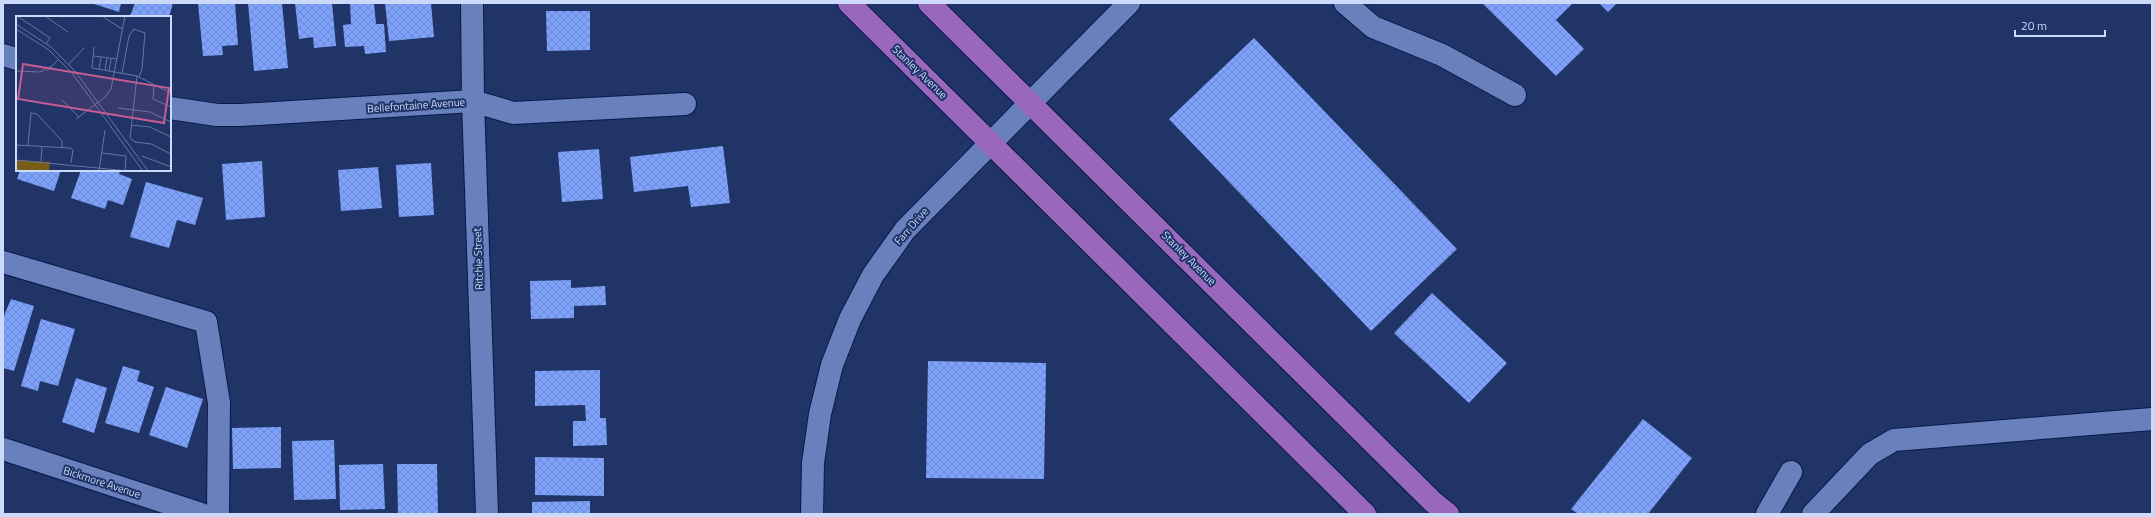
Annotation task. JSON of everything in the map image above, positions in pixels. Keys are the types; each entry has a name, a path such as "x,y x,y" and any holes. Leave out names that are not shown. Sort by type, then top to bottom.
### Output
{"main road":[{"name":"Stanley Avenue","path":"849,3 1365,514"},
{"name":"Stanley Avenue","path":"929,3 1433,502 1448,514"}],"street":[{"name":"Ritchie Street","path":"472,3 473,101 487,514"},
{"name":"Farr Drive","path":"812,514 813,464 820,414 832,366 850,319 873,275 905,230 1129,3"},
{"path":"1345,3 1373,26 1442,55 1515,95"},
{"path":"3,55 16,59"},
{"name":"Bellefontaine Avenue","path":"171,108 217,115 241,115 473,101 513,113 685,104"},
{"path":"3,262 206,322 219,403 218,514"},
{"path":"1813,514 1870,454 1894,440 2152,419"},
{"name":"Bickmore Avenue","path":"3,449 201,514"},
{"path":"1767,514 1791,472"}],"building":[{"path":"91,3 121,3 119,12"},
{"path":"135,3 173,3 169,16 130,16"},
{"path":"198,3 235,3 238,45 222,46 223,55 203,56"},
{"path":"248,3 282,3 288,68 254,71"},
{"path":"295,3 332,3 336,46 314,48 313,37 299,39"},
{"path":"350,3 374,3 376,24 384,24 386,52 365,54 364,46 345,47 343,25 351,24"},
{"path":"385,3 431,3 434,37 389,41"},
{"path":"1482,3 1573,3 1556,20 1584,49 1556,76"},
{"path":"1599,3 1617,3 1608,12"},
{"path":"546,11 590,11 590,50 547,51"},
{"path":"1254,38 1457,249 1371,331 1169,119"},
{"path":"723,146 730,203 691,207 688,186 634,192 630,157"},
{"path":"599,149 603,199 562,202 558,152"},
{"path":"262,161 265,217 226,220 222,164"},
{"path":"431,163 434,215 399,217 396,165"},
{"path":"378,167 382,208 341,211 338,170"},
{"path":"20,171 61,171 54,191 17,179"},
{"path":"81,171 120,171 119,174 132,179 123,205 108,200 105,209 71,198"},
{"path":"146,182 203,198 195,225 177,220 169,248 130,237"},
{"path":"571,280 571,288 605,286 606,305 574,306 574,318 531,319 530,281"},
{"path":"1432,293 1507,363 1469,403 1394,333"},
{"path":"11,299 34,306 14,371 3,368 3,318"},
{"path":"41,319 75,329 58,386 40,381 38,391 21,386"},
{"path":"928,361 1046,363 1044,479 926,478"},
{"path":"123,366 140,371 137,381 154,387 139,433 105,423"},
{"path":"600,370 600,418 606,418 607,445 573,446 573,421 586,421 585,405 535,406 535,371"},
{"path":"76,378 107,388 94,433 62,422"},
{"path":"166,387 203,399 187,448 149,435"},
{"path":"1643,419 1692,458 1648,514 1578,514 1571,509"},
{"path":"281,427 281,468 233,469 232,428"},
{"path":"334,440 336,499 294,500 292,441"},
{"path":"535,457 604,458 604,496 535,495"},
{"path":"383,464 385,509 340,510 339,465"},
{"path":"397,464 437,464 438,514 398,514"},
{"path":"590,501 590,514 532,514 532,502"}]}
